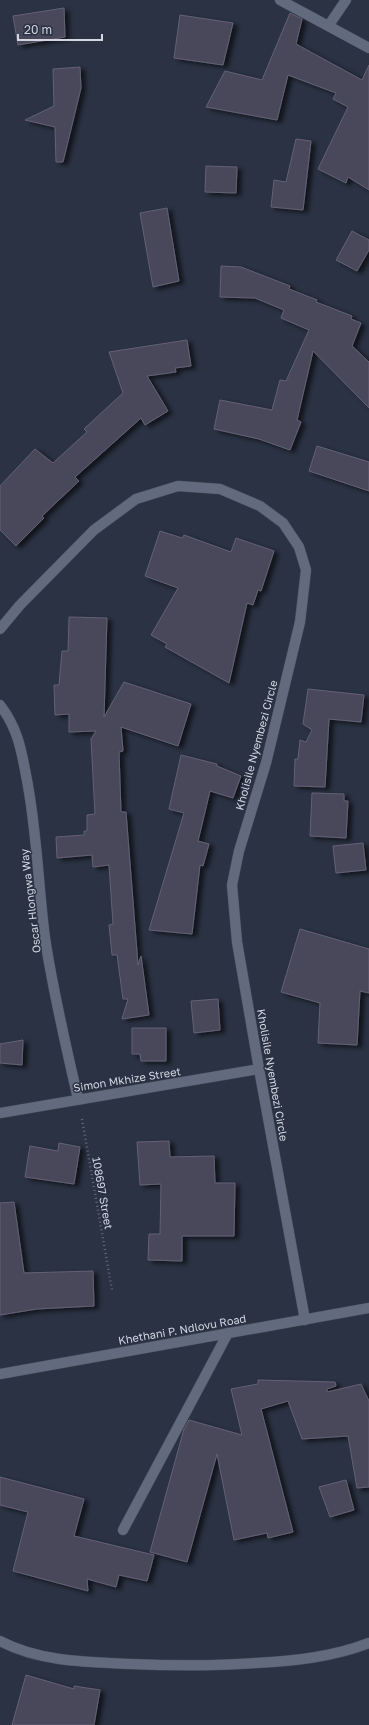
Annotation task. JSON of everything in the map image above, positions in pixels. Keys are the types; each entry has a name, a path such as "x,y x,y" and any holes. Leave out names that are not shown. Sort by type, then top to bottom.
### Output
{"street":[{"path":"280,0 329,25 369,48"},
{"path":"329,25 346,0"},
{"name":"Kholisile Nyembezi Circle","path":"0,629 20,605 94,530 136,499 178,486 220,489 260,506 283,523 299,547 306,570 300,622 266,763 239,852 232,885 237,942 305,1320"},
{"name":"Oscar Hlongwa Way","path":"0,705 9,716 19,738 31,802 45,938 63,1034 78,1099"},
{"name":"Simon Mkhize Street","path":"0,1113 259,1069"},
{"name":"Khethani P. Ndlovu Road","path":"0,1374 228,1332 369,1308"},
{"path":"122,1530 228,1332"},
{"path":"0,1641 22,1651 53,1658 88,1662 207,1666 294,1661 349,1651 369,1643"}],"path":[{"name":"108697 Street","path":"78,1099 112,1290"}],"building":[{"path":"64,8 65,37 18,45 13,16"},
{"path":"290,13 302,19 296,44 362,80 369,65 369,190 348,177 346,183 318,169 348,107 333,99 336,93 288,75 277,120 206,107 225,71 262,80"},
{"path":"180,15 233,23 223,65 174,58"},
{"path":"80,67 81,88 63,162 56,162 55,127 25,120 54,106 53,69"},
{"path":"296,139 311,141 303,210 271,207 274,180 286,182"},
{"path":"206,166 237,167 236,193 205,192"},
{"path":"167,208 179,281 153,287 140,213"},
{"path":"352,231 369,240 369,250 357,271 336,260"},
{"path":"221,266 241,267 290,286 289,289 317,300 316,302 352,316 351,319 361,323 352,346 369,362 369,408 313,351 297,420 301,422 290,450 259,439 214,429 220,400 272,410 280,380 286,381 309,330 281,318 284,310 255,298 220,297"},
{"path":"187,340 191,366 175,368 176,372 147,376 168,411 145,425 141,418 75,477 79,481 42,516 44,518 16,546 0,530 0,486 35,449 53,463 87,432 84,429 123,393 109,352"},
{"path":"317,446 369,462 369,491 309,471"},
{"path":"160,531 182,538 184,535 231,552 236,538 274,551 261,591 258,590 253,605 247,603 229,683 165,647 167,644 151,635 178,588 145,576"},
{"path":"69,617 107,618 104,717 124,682 191,704 178,746 121,727 123,751 119,752 121,812 126,812 138,965 141,956 149,1015 122,1019 128,999 123,999 117,955 112,955 109,925 113,924 109,865 93,867 92,855 57,858 56,837 84,835 84,831 87,831 87,815 95,814 91,739 96,731 69,732 69,714 55,715 54,685 59,685 62,651 68,651"},
{"path":"308,689 364,695 361,722 329,719 325,787 294,786 295,759 298,759 300,740 306,742 312,730 303,724"},
{"path":"181,755 217,764 217,766 241,776 233,798 210,791 198,841 209,844 203,866 200,865 192,934 149,930 184,813 169,809"},
{"path":"312,793 344,794 344,801 348,801 346,838 310,836"},
{"path":"363,843 366,870 336,873 333,846"},
{"path":"300,929 369,949 369,993 360,991 357,1045 318,1043 320,1003 281,992"},
{"path":"218,999 220,1030 194,1033 191,1001"},
{"path":"132,1028 166,1028 166,1061 141,1061 140,1054 132,1054"},
{"path":"23,1040 22,1065 0,1063 0,1044"},
{"path":"169,1141 170,1157 214,1156 215,1183 235,1183 234,1236 182,1236 182,1261 148,1260 149,1234 160,1234 161,1184 140,1185 137,1142"},
{"path":"59,1143 80,1147 74,1184 25,1177 30,1146 58,1151"},
{"path":"14,1202 24,1273 93,1271 94,1306 37,1309 0,1315 0,1203"},
{"path":"258,1380 335,1382 336,1386 327,1389 327,1392 361,1384 369,1401 369,1487 357,1488 348,1436 302,1439 288,1401 261,1409 293,1532 268,1538 267,1533 234,1540 217,1454 187,1562 150,1552 184,1429 189,1420 242,1435 231,1389 258,1384"},
{"path":"0,1477 84,1499 74,1536 154,1555 147,1581 119,1575 116,1587 87,1579 88,1591 13,1571 28,1512 0,1505"},
{"path":"346,1480 354,1510 330,1517 319,1487"},
{"path":"26,1675 74,1689 74,1686 100,1690 94,1725 12,1725"}]}
